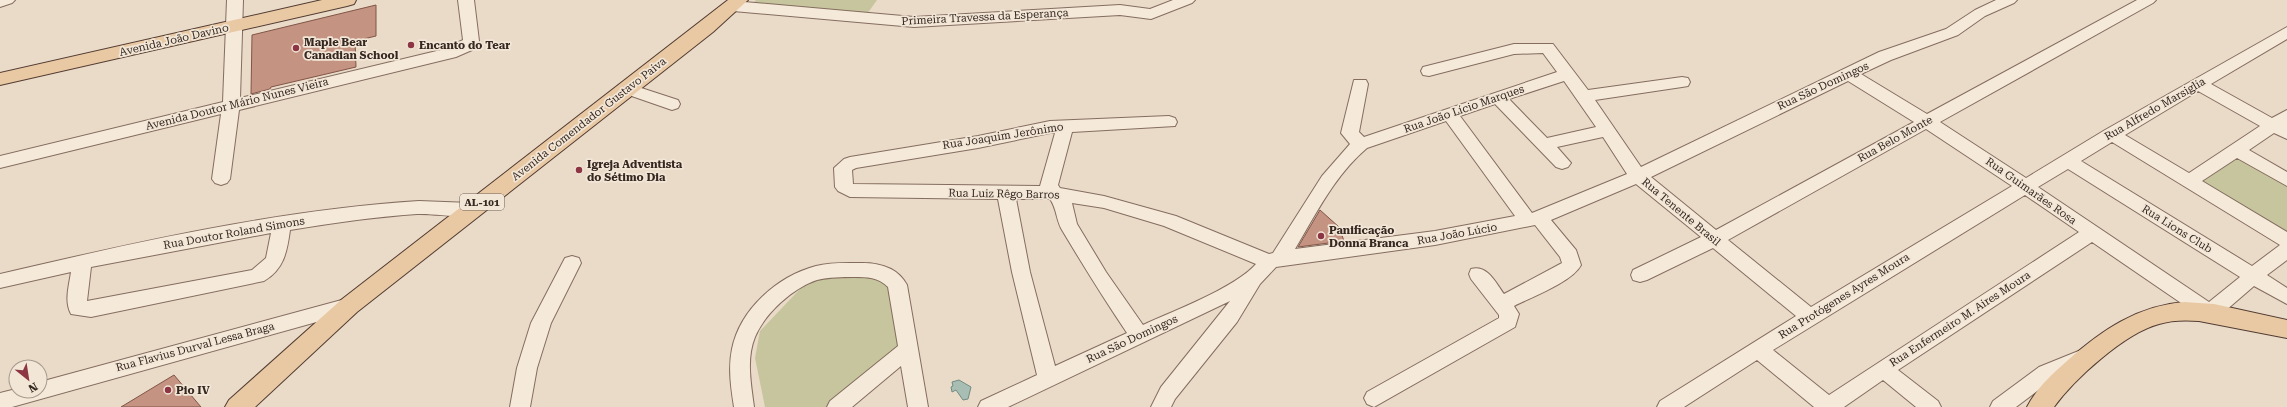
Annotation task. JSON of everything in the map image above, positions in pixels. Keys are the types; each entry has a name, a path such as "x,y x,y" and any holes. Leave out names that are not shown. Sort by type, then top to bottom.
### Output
{"main road":[{"name":"Avenida João Davino","path":"0,79 236,27 347,0"},
{"name":"Avenida Comendador Gustavo Paiva","path":"238,407 349,306 629,89 736,3"},
{"path":"2040,407 2058,385 2090,355 2117,334 2154,316 2170,312 2210,313 2287,329"}],"street":[{"path":"0,2 7,0"},
{"path":"221,179 231,105 236,27 235,0"},
{"name":"Avenida Doutor Mário Nunes Vieira","path":"0,162 231,105 435,57 466,46 471,41 466,0"},
{"path":"1028,14 1032,5 1041,0"},
{"name":"Primeira Travessa da Esperança","path":"736,3 906,22 1120,10 1151,14 1187,0"},
{"name":"Rua São Domingos","path":"1638,176 1767,112 1896,51 1952,32 1980,13 2009,0"},
{"name":"Rua Belo Monte","path":"1640,275 1712,240 2148,0"},
{"name":"Rua Alfredo Marsiglia","path":"2023,187 2198,84 2284,37"},
{"name":"Rua Tenente Brasil","path":"1429,71 1514,49 1547,48 1584,96 1638,176 1712,240 1808,316"},
{"name":"Rua João Lício Marques","path":"1361,144 1567,74"},
{"name":"Rua Guimarães Rosa","path":"1849,74 1969,148 2023,187 2210,313"},
{"path":"1584,96 1682,82"},
{"path":"1360,84 1350,133 1361,144"},
{"path":"2198,84 2282,124"},
{"path":"629,89 672,104"},
{"path":"1497,97 1545,144 1562,163"},
{"path":"1450,114 1533,219 1572,260 1572,265 1560,274 1502,304"},
{"name":"Rua Joaquim Jerônimo","path":"842,170 850,163 871,158 978,142 1065,126 1169,122"},
{"path":"2190,181 2236,150 2282,124"},
{"path":"1065,126 1049,186 1064,205 1068,224 1099,278 1139,335"},
{"path":"1545,144 1606,130"},
{"path":"2111,134 2287,241"},
{"name":"Rua São Domingos","path":"988,407 1048,377 1215,300 1255,278 1274,260 1351,150 1361,144"},
{"path":"2236,150 2287,180"},
{"name":"Rua Lions Club","path":"2067,160 2287,297"},
{"name":"Rua Luiz Rêgo Barros","path":"842,170 844,187 850,191 1006,194 1054,193 1104,202 1170,221 1274,260"},
{"name":"Rua João Lúcio","path":"1274,260 1435,238 1533,219 1638,176"},
{"name":"Rua Protógenes Ayres Moura","path":"1666,407 1808,316 2023,187"},
{"path":"1006,194 1021,272 1048,377"},
{"name":"Rua Doutor Roland Simons","path":"0,281 82,261 282,223 408,207 443,206 471,210"},
{"path":"82,261 77,296 78,309 91,309 256,276 269,270 276,261 282,223"},
{"name":"Rua Enfermeiro M. Aires Moura","path":"1828,407 1883,369 2092,233"},
{"path":"2210,313 2253,276 2287,250"},
{"path":"520,407 527,368 542,323 572,263"},
{"path":"744,407 739,358 749,329 769,305 796,282 809,276 826,271 869,269 890,276 897,285 918,407"},
{"path":"1374,398 1505,325 1510,318 1509,314 1478,274"},
{"path":"1161,407 1168,393 1230,317 1255,278"},
{"name":"Rua Flavius Durval Lessa Braga","path":"48,388 349,306"},
{"path":"837,407 908,349"},
{"path":"1758,349 1828,407"},
{"path":"2000,407 2046,373 2090,355"},
{"path":"1883,369 1931,407"},
{"path":"0,402 10,399"}],"shaded area":[{"path":"756,0 877,0 867,14 753,3"},
{"path":"2236,154 2287,184 2287,238 2193,180"},
{"path":"829,274 889,278 903,340 898,350 826,407 765,407 755,358 760,331 799,290 815,278"},
{"path":"959,380 971,387 968,399 963,400 956,390 952,392 952,382"}],"building":[{"name":"Maple Bear Canadian School","path":"376,5 376,36 355,41 356,67 271,87 270,89 251,94 252,35"},
{"name":"Panificação Donna Branca","path":"1320,210 1339,227 1344,241 1298,247"},
{"name":"Pio IV","path":"174,375 201,407 121,407"}],"place":[{"name":"Encanto do Tear","path":"411,45"},
{"name":"Maple Bear Canadian School","path":"296,48"},
{"name":"Igreja Adventista do Sétimo Dia","path":"579,170"},
{"name":"Panificação Donna Branca","path":"1321,236"},
{"name":"Pio IV","path":"168,390"}]}
